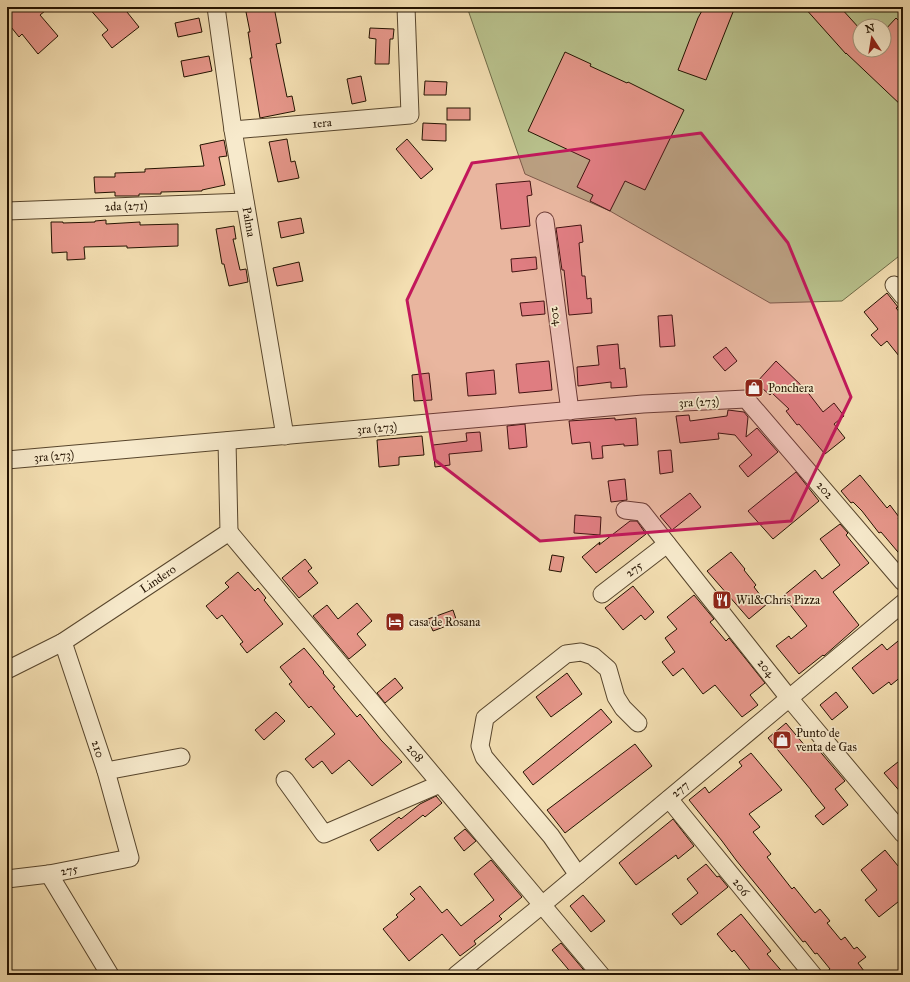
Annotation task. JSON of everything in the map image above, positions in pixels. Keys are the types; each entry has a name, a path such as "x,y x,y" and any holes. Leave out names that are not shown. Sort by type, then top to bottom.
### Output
{"street":[{"name":"Palma","path":"216,7 233,130 285,436"},
{"name":"1era","path":"233,130 410,115 406,7"},
{"name":"2da (271)","path":"7,211 245,202"},
{"name":"204","path":"545,221 570,411"},
{"name":"3ra (273)","path":"7,460 643,404 746,399"},
{"name":"202","path":"746,399 903,582"},
{"path":"227,441 229,532"},
{"name":"204","path":"625,510 642,512 790,698 903,834"},
{"name":"Lindero","path":"7,670 63,642 229,532"},
{"name":"208","path":"229,532 601,975"},
{"name":"275","path":"602,594 667,544"},
{"name":"277","path":"456,975 542,905 903,603"},
{"name":"210","path":"63,642 106,771 130,858"},
{"path":"578,875 551,836 484,757 480,746 485,718 566,654 581,652 593,656 608,669 616,697 623,708 638,723"},
{"path":"106,771 181,757"},
{"path":"285,780 324,834 440,784"},
{"name":"206","path":"669,799 812,975"},
{"name":"275","path":"7,879 49,874 130,858"},
{"path":"49,874 110,975"}],"highlighted area":[{"path":"701,133 788,243 851,397 791,521 540,541 435,460 407,300 472,163"}],"green space":[{"path":"467,7 903,7 903,253 842,301 770,303 610,211 525,174"}],"building":[{"path":"7,7 50,7 40,15 58,36 38,54 22,34 19,37 7,22"},
{"path":"88,7 123,7 139,27 112,48 102,35 108,30"},
{"path":"245,7 274,7 281,43 276,44 287,97 292,96 295,111 260,118 250,58 252,58 248,32 250,32"},
{"path":"704,7 735,7 706,80 678,70 698,18"},
{"path":"804,7 840,7 852,20 852,58 892,58 892,22 896,18 903,25 903,107 846,53"},
{"path":"199,18 202,32 178,37 175,23"},
{"path":"370,28 394,29 393,39 390,39 389,64 375,64 376,39 369,38"},
{"path":"565,52 591,64 590,66 627,83 628,82 684,110 645,190 625,181 610,211 590,201 593,195 577,187 590,160 528,131"},
{"path":"209,56 212,71 184,77 181,61"},
{"path":"361,76 366,101 352,104 347,79"},
{"path":"425,81 447,82 446,95 424,95"},
{"path":"447,108 470,108 470,120 447,120"},
{"path":"423,123 446,124 446,141 422,140"},
{"path":"287,139 291,162 295,161 299,178 278,182 269,142"},
{"path":"407,139 433,169 421,179 396,149"},
{"path":"224,140 227,156 219,157 225,185 202,191 161,192 161,194 139,194 139,196 115,196 115,192 95,193 94,177 115,177 115,173 145,172 145,169 204,166 200,145"},
{"path":"530,181 532,195 527,196 530,226 501,229 496,184"},
{"path":"301,218 304,233 281,238 278,222"},
{"path":"106,220 106,224 140,222 140,225 178,224 178,246 127,248 127,246 84,247 85,259 67,260 67,252 52,253 51,222 95,222"},
{"path":"581,225 583,242 579,243 582,276 585,276 587,299 591,298 592,313 569,315 564,270 562,270 556,228"},
{"path":"234,226 236,239 233,239 240,270 246,269 248,282 229,286 224,264 222,264 216,229"},
{"path":"536,257 537,269 512,272 511,259"},
{"path":"299,262 303,281 277,286 273,268"},
{"path":"887,293 903,316 903,361 887,341 881,346 871,335 878,329 864,312"},
{"path":"544,301 545,314 522,316 520,303"},
{"path":"672,315 675,346 660,347 658,316"},
{"path":"618,344 620,369 625,368 627,387 611,388 611,382 578,386 577,367 599,365 597,346"},
{"path":"726,347 737,361 725,371 713,357"},
{"path":"549,361 552,390 519,393 516,364"},
{"path":"776,361 806,390 823,412 834,403 844,416 834,424 845,438 825,454 799,424 797,425 786,411 789,409 772,393 770,395 756,383"},
{"path":"494,370 496,394 468,396 466,373"},
{"path":"429,373 432,400 414,401 412,375"},
{"path":"728,410 744,412 748,417 746,437 757,428 778,452 748,477 739,466 752,455 735,435 718,433 719,439 680,443 676,416 689,415 690,421 727,416"},
{"path":"615,418 615,420 636,418 638,445 624,446 624,444 602,446 603,458 592,459 590,442 572,444 569,421"},
{"path":"525,424 527,447 509,449 507,426"},
{"path":"480,432 482,451 449,454 450,465 435,467 433,445 467,441 466,433"},
{"path":"422,436 424,455 399,457 399,465 379,467 377,440"},
{"path":"671,450 673,472 660,474 658,451"},
{"path":"796,472 819,501 773,539 748,511"},
{"path":"860,475 887,508 890,505 899,517 898,518 903,525 903,558 881,532 879,533 862,511 853,502 851,503 841,491"},
{"path":"625,479 627,500 611,502 608,481"},
{"path":"690,493 701,507 672,530 660,516"},
{"path":"575,515 601,517 600,535 574,533"},
{"path":"630,521 637,521 646,534 596,573 582,557"},
{"path":"840,524 848,533 846,535 869,563 833,592 859,625 824,656 823,655 799,674 776,646 789,636 791,639 807,626 783,596 815,570 822,579 840,565 820,539"},
{"path":"731,552 745,569 744,570 756,585 754,587 767,604 749,619 707,571"},
{"path":"552,555 564,557 561,572 549,570"},
{"path":"305,559 312,568 308,571 318,583 299,598 282,578"},
{"path":"238,572 255,591 258,588 266,598 264,600 283,624 247,653 240,644 243,642 222,615 217,619 206,606 229,587 225,583"},
{"path":"633,586 654,612 645,620 641,615 623,630 605,608"},
{"path":"694,595 714,619 710,622 726,641 729,638 765,683 750,695 758,705 742,717 715,685 703,694 683,668 673,676 662,662 675,652 665,638 677,629 667,617"},
{"path":"357,603 372,621 357,634 366,645 349,659 313,616 327,605 338,619"},
{"path":"453,610 457,622 433,631 428,619"},
{"path":"903,637 903,675 891,685 889,682 873,694 852,668 882,644 887,650"},
{"path":"304,648 335,687 333,688 357,717 360,714 381,740 402,762 372,786 349,760 332,774 322,761 313,768 305,759 335,734 311,706 309,708 289,684 292,682 280,667"},
{"path":"567,673 582,694 551,717 536,697"},
{"path":"395,678 403,688 385,703 377,693"},
{"path":"836,692 848,707 832,720 820,705"},
{"path":"601,709 612,722 533,785 523,772"},
{"path":"276,712 285,721 264,740 255,730"},
{"path":"786,723 811,753 817,748 845,781 835,789 848,805 823,825 815,816 825,808 768,738"},
{"path":"635,744 652,766 565,833 547,810"},
{"path":"751,753 782,790 749,814 760,827 753,832 771,854 767,857 792,889 794,887 815,913 820,909 830,921 827,923 841,940 845,937 854,949 857,947 866,957 858,963 867,975 823,975 830,969 805,941 803,942 689,800 705,787 709,793 742,766 739,762"},
{"path":"903,758 903,795 884,773"},
{"path":"436,796 442,803 425,817 423,815 378,851 370,840 399,817 401,819 420,804"},
{"path":"673,819 694,846 678,859 676,855 636,885 619,863"},
{"path":"465,829 476,841 464,851 454,838"},
{"path":"885,850 903,872 903,898 879,917 865,900 877,890 861,870"},
{"path":"491,860 522,897 499,916 502,919 474,941 476,944 460,956 442,934 409,961 383,929 398,917 396,915 415,899 410,894 420,886 442,913 447,909 461,926 494,900 474,874"},
{"path":"706,864 728,887 681,925 672,914 698,893 687,879"},
{"path":"583,895 605,921 591,932 570,906"},
{"path":"741,914 771,951 767,954 785,975 754,975 734,950 732,952 717,934"},
{"path":"561,943 588,975 573,975 552,950"}],"place":[{"name":"Ponchera","path":"754,388"},
{"name":"Wil&Chris Pizza","path":"722,600"},
{"name":"casa de Rosana","path":"395,622"},
{"name":"Punto de venta de Gas","path":"782,740"}]}
